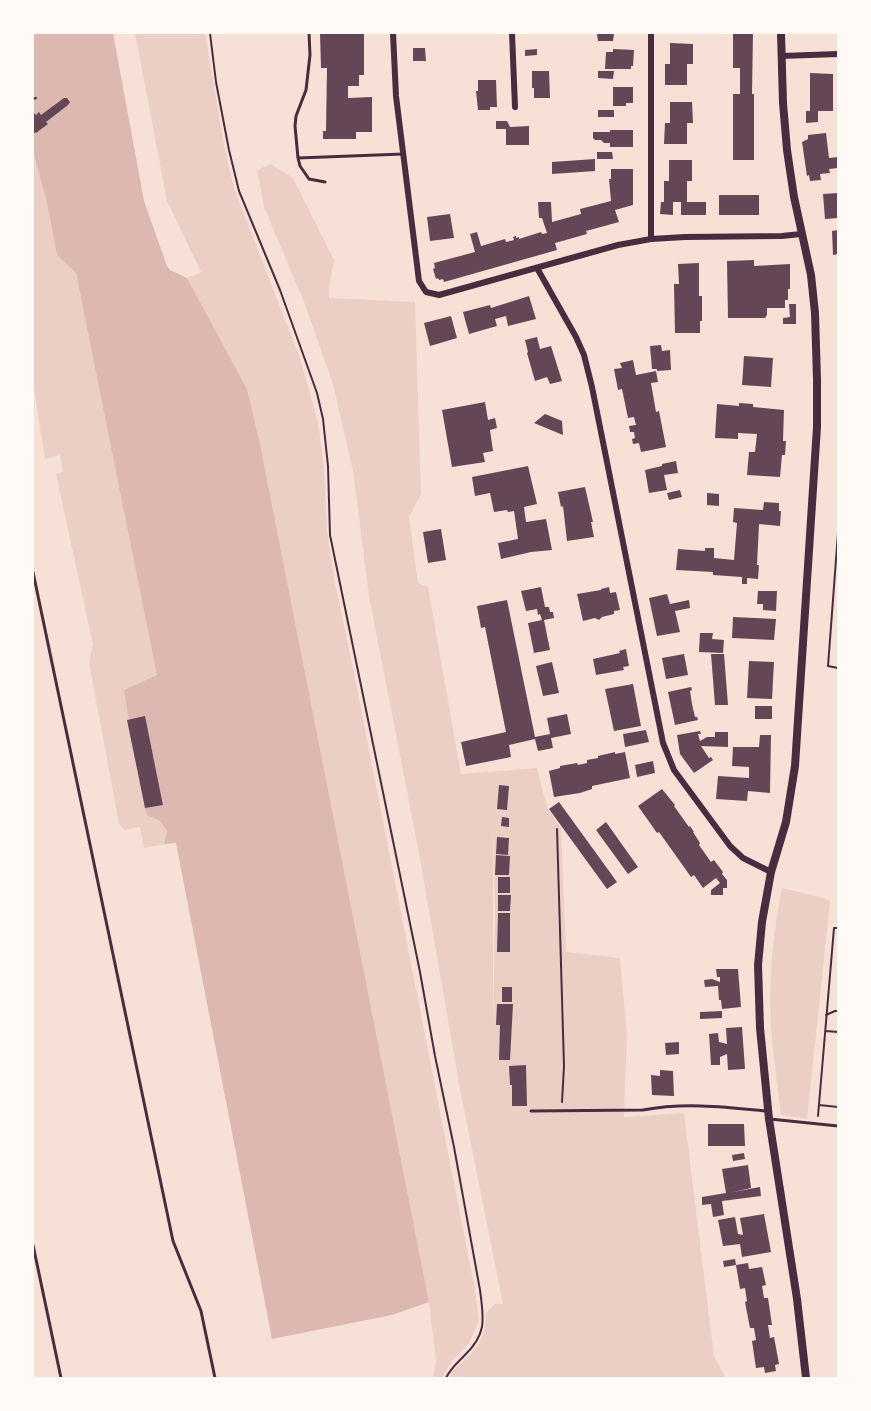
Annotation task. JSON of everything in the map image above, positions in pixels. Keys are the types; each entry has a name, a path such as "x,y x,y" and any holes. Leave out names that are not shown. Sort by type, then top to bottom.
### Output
{"street":[{"path":"393,33 396,96 419,281 426,292 439,295 618,245 651,239 801,234"},
{"path":"512,33 515,107"},
{"path":"651,33 651,239"},
{"path":"781,33 787,150 801,234 811,275 815,313 817,427 795,766 786,822 771,872 762,922 758,965 760,1028 768,1115 797,1299 806,1378"},
{"path":"781,56 838,54"},
{"path":"537,268 584,354 663,743 674,770 730,846 743,858 771,872"}],"lane":[{"path":"309,33 310,55 306,90 296,116 295,126 298,158 300,166 309,179 325,182"},
{"path":"298,158 403,154"},
{"path":"33,572 173,1240 201,1311 215,1378"},
{"path":"531,1111 643,1110 660,1107 711,1106 817,1125 838,1126"},
{"path":"33,1245 61,1378"}],"path":[{"path":"210,33 216,82 239,190 280,290 323,419 328,466 330,535 420,972 480,1290 483,1309 482,1331 476,1345 449,1371 446,1378"},
{"path":"838,532 828,666 838,668"},
{"path":"557,829 564,1055 562,1110"},
{"path":"817,1125 834,928 838,928"},
{"path":"826,1015 838,1011"},
{"path":"825,1031 838,1032"},
{"path":"819,1105 838,1107"}],"shaded area":[{"path":"33,33 113,33 144,201 167,266 170,270 187,278 247,389 259,439 429,1302 392,1315 272,1339 176,843 164,844 167,831 160,821 147,815 145,808 163,804 145,717 129,720 124,690 157,675 76,273 57,255 47,203 33,151"},
{"path":"135,33 205,33 225,151 235,191 300,358 318,422 324,467 327,531 335,583 475,1290 479,1321 469,1343 451,1362 442,1378 433,1378 436,1360 429,1302 259,439 247,389 187,278 201,272 167,201"},
{"path":"33,151 47,203 57,255 76,272 158,676 124,690 147,815 160,821 167,831 164,844 144,848 140,827 124,830 119,824 89,662 93,645 56,474 63,472 60,455 45,459 33,383"},
{"path":"271,164 293,178 334,260 329,298 415,302 421,494 409,517 418,583 428,587 461,774 537,768 547,808 561,828 566,952 620,958 627,1035 624,1117 684,1113 714,1356 726,1378 449,1378 480,1341 486,1313 495,1304 503,1304 460,1089 419,853 369,596 353,471 333,384 304,302 264,207 257,170","holes":["493,825 495,911 493,1029"]},
{"path":"782,888 824,898 830,902 807,1119 781,1115 773,1049 770,1009 771,974"}],"building":[{"path":"320,33 364,33 364,75 359,75 359,86 348,86 348,98 372,97 372,132 356,132 356,139 323,139 323,131 326,131 327,68 321,68"},
{"path":"733,33 753,33 754,160 733,160 733,94 740,94 740,68 733,68"},
{"path":"597,34 614,34 613,41 598,41"},
{"path":"670,43 693,44 693,64 687,64 687,85 665,85 665,64 670,64"},
{"path":"413,48 425,48 426,61 413,61"},
{"path":"537,49 537,55 525,56 525,50"},
{"path":"613,49 634,50 631,69 605,69 606,52 613,52"},
{"path":"532,71 549,71 550,98 534,98"},
{"path":"598,71 614,71 613,79 598,78"},
{"path":"810,73 833,74 833,111 818,111 818,122 806,123 806,111 810,111"},
{"path":"478,80 496,80 497,107 490,107 490,110 478,110 476,91 478,91"},
{"path":"613,87 633,87 633,103 626,103 626,106 613,106"},
{"path":"64,98 70,102 68,105 46,122 48,124 33,134 33,112 36,115 39,112 41,115"},
{"path":"670,102 692,102 693,123 687,123 687,144 664,144 665,123 670,123"},
{"path":"598,110 614,110 614,117 598,117"},
{"path":"496,121 507,121 510,127 529,126 529,145 506,145 506,129 496,129"},
{"path":"610,130 633,130 633,147 610,147 610,143 593,138 593,132 610,132"},
{"path":"826,133 829,158 838,157 838,168 829,169 830,173 820,174 821,180 810,181 809,175 807,176 802,142 808,139 808,135"},
{"path":"597,152 612,152 613,159 597,159"},
{"path":"595,159 595,171 552,174 552,162"},
{"path":"669,160 692,160 692,181 687,181 687,202 706,202 706,215 681,215 681,202 673,202 673,215 660,214 661,202 664,202 664,181 669,181"},
{"path":"611,169 633,169 633,205 615,210 619,222 555,243 557,250 444,282 443,279 436,279 434,263 475,252 470,234 477,232 481,246 505,239 506,242 514,240 513,237 516,236 519,239 541,232 542,234 547,233 542,218 539,218 538,202 551,202 552,222 581,214 580,209 611,201 609,179 611,179"},
{"path":"838,193 838,218 825,219 823,194"},
{"path":"719,195 759,195 759,215 719,215"},
{"path":"450,214 454,238 430,241 427,217"},
{"path":"838,230 838,254 833,255 832,231"},
{"path":"754,260 754,266 790,264 790,289 788,289 788,300 785,300 785,308 767,308 765,318 728,318 727,261"},
{"path":"699,263 699,296 702,296 700,333 675,333 674,284 679,284 678,264"},
{"path":"529,296 536,319 508,326 506,316 495,319 497,326 469,334 463,312 490,305 491,308"},
{"path":"789,304 796,304 796,324 783,324 783,318 790,317"},
{"path":"451,316 457,338 430,346 424,323"},
{"path":"537,337 540,349 551,346 562,381 550,384 547,377 535,381 525,340"},
{"path":"661,345 662,351 670,350 671,370 652,369 650,346"},
{"path":"744,356 773,358 771,387 742,385"},
{"path":"633,360 636,375 656,371 658,382 651,383 666,447 641,452 639,443 633,444 634,432 630,432 629,426 636,425 634,417 628,418 622,389 618,390 614,369 622,368 620,363"},
{"path":"485,402 488,420 495,418 497,428 490,430 493,451 483,453 485,462 452,467 442,410"},
{"path":"739,403 753,404 753,407 784,410 783,441 786,441 780,477 747,475 749,452 755,452 757,434 738,433 738,439 715,438 717,404 739,406"},
{"path":"545,414 562,421 563,435 534,423"},
{"path":"676,461 678,473 664,475 667,490 649,493 645,470"},
{"path":"528,466 537,504 524,507 526,522 546,519 552,550 501,559 498,543 518,539 514,511 494,512 490,493 475,496 472,477"},
{"path":"585,487 594,537 567,541 563,506 561,507 558,492"},
{"path":"680,490 682,497 669,500 667,493"},
{"path":"707,493 719,494 719,506 707,505"},
{"path":"764,502 779,503 780,526 759,524 758,579 747,578 747,584 742,584 742,577 713,575 713,572 676,570 678,549 705,551 705,548 714,548 714,558 734,560 737,523 733,522 734,508 763,510"},
{"path":"441,529 446,560 428,563 423,532"},
{"path":"541,587 545,607 549,607 554,618 544,620 550,650 534,653 528,623 542,620 537,609 526,611 521,591"},
{"path":"609,587 610,593 616,592 620,610 599,620 595,618 583,621 577,594"},
{"path":"758,591 777,591 776,611 763,610 763,604 757,604"},
{"path":"667,594 670,604 689,600 690,608 675,611 680,632 657,636 649,598"},
{"path":"507,600 535,737 550,734 547,718 567,714 571,734 551,738 553,748 538,751 535,739 509,745 511,757 466,766 461,742 506,732 485,627 481,628 477,606"},
{"path":"733,617 776,619 774,640 732,638"},
{"path":"700,633 713,633 712,639 724,640 723,653 699,652"},
{"path":"626,649 629,666 623,667 624,670 596,675 593,659 620,653 619,651"},
{"path":"684,654 688,675 666,679 662,658"},
{"path":"711,654 724,654 728,705 715,705"},
{"path":"749,661 774,662 772,699 747,698"},
{"path":"552,662 559,693 543,696 536,666"},
{"path":"633,684 641,726 614,731 605,689"},
{"path":"691,687 692,704 698,720 675,725 668,692"},
{"path":"755,706 772,706 772,719 755,719"},
{"path":"145,716 163,805 145,808 127,720"},
{"path":"646,730 649,742 625,747 623,734"},
{"path":"700,731 701,734 698,734 700,741 707,737 715,737 715,732 728,732 728,747 701,746 713,760 694,773 680,754 677,735"},
{"path":"760,735 771,735 770,793 748,791 747,801 716,799 718,776 749,778 749,767 732,766 733,747 759,747"},
{"path":"615,752 615,754 625,752 630,778 592,786 592,789 580,793 554,797 549,771 560,768 560,766 587,763 587,760"},
{"path":"653,761 655,773 637,777 635,765"},
{"path":"499,785 509,786 507,810 497,809"},
{"path":"662,789 690,826 711,862 714,860 723,872 727,880 727,888 723,888 723,895 711,895 711,890 720,883 716,878 703,888 694,875 691,877 638,806"},
{"path":"559,802 617,882 607,889 549,809"},
{"path":"502,817 509,818 509,827 501,826"},
{"path":"606,822 638,867 628,874 596,830"},
{"path":"497,837 509,838 508,855 496,854"},
{"path":"496,855 510,856 509,875 495,875"},
{"path":"498,877 510,877 510,893 498,893"},
{"path":"498,895 511,895 510,911 498,911"},
{"path":"498,913 510,913 510,952 497,952"},
{"path":"716,969 738,969 741,1007 722,1009 718,986 705,987 704,980 712,979 720,982"},
{"path":"502,987 512,987 512,1002 502,1002"},
{"path":"497,1004 513,1004 510,1060 499,1060 500,1025 496,1025"},
{"path":"722,1011 722,1018 700,1019 700,1012"},
{"path":"742,1027 745,1069 728,1070 727,1054 720,1057 720,1065 711,1065 709,1034 718,1033 719,1042 727,1044 726,1028"},
{"path":"679,1042 679,1054 666,1055 665,1043"},
{"path":"526,1065 527,1106 512,1106 509,1066"},
{"path":"660,1070 673,1071 674,1096 652,1095 651,1075 660,1076"},
{"path":"708,1124 744,1124 745,1146 708,1146"},
{"path":"744,1153 745,1159 733,1161 732,1155"},
{"path":"748,1165 751,1188 733,1192 760,1187 761,1196 722,1201 724,1215 713,1217 711,1204 702,1205 702,1197 726,1193 722,1169"},
{"path":"764,1214 771,1252 742,1257 740,1244 723,1246 718,1220 735,1217 738,1234 743,1235 740,1218"},
{"path":"735,1259 736,1265 724,1267 723,1261"},
{"path":"748,1263 749,1269 762,1267 766,1285 762,1286 764,1298 768,1298 772,1325 768,1325 770,1338 774,1337 779,1364 775,1365 776,1371 765,1373 764,1367 756,1368 752,1341 756,1340 754,1328 750,1328 745,1288 740,1289 736,1265"}]}
